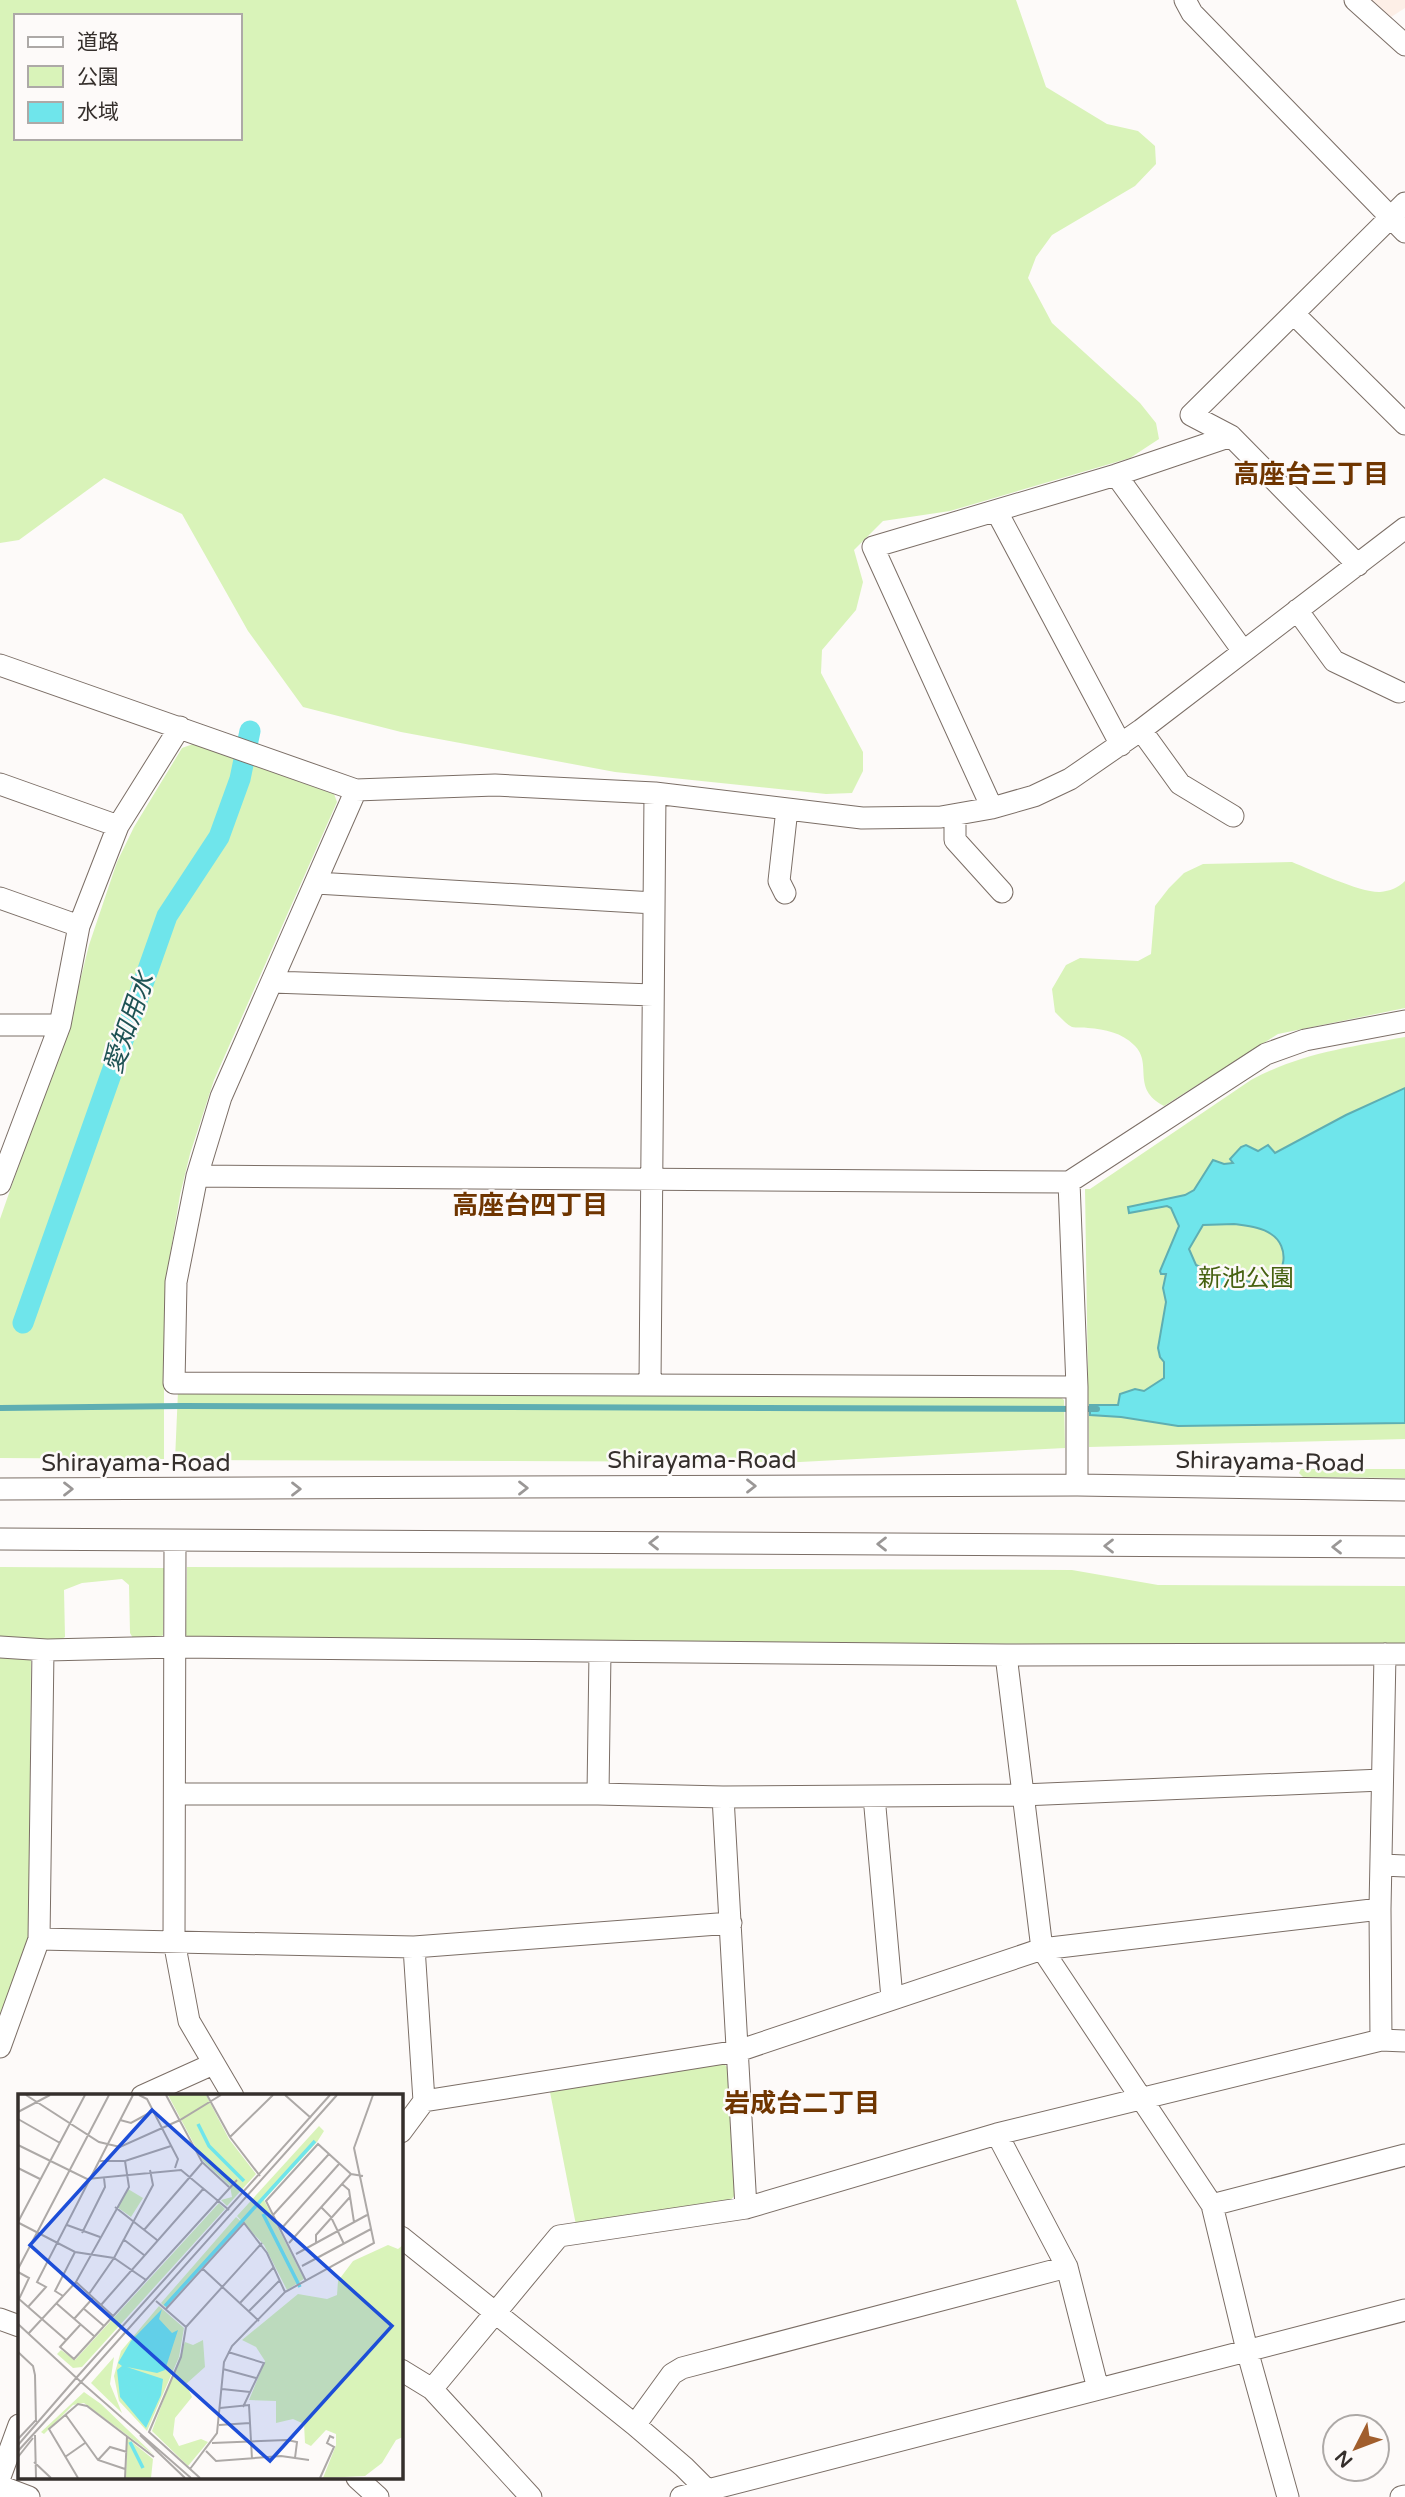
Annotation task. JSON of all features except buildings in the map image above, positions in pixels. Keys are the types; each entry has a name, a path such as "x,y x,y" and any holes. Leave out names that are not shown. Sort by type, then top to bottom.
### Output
{"street":[{"path":"1185,0 1192,13 1400,217 1294,314 1191,415 1231,436 1358,565"},
{"path":"1355,0 1405,45"},
{"path":"1294,314 1405,424"},
{"path":"992,808 873,547 998,512 1231,436"},
{"path":"1116,475 1243,651"},
{"path":"998,512 1121,745"},
{"path":"0,665 356,790 495,785 655,793 862,818 941,817 992,808 1034,796 1070,779 1121,745 1405,528"},
{"path":"1297,610 1334,661 1399,692"},
{"path":"0,1184 8,1143 60,1025 79,926 118,826 180,727"},
{"path":"1141,730 1180,784 1233,816"},
{"path":"0,784 118,826"},
{"path":"356,790 220,1097 197,1176 176,1282 174,1383 1077,1387"},
{"path":"650,1384 655,793"},
{"path":"785,894 779,881 786,809"},
{"path":"954,815 955,840 1002,892"},
{"path":"316,883 654,903"},
{"path":"0,898 79,926"},
{"path":"272,982 653,995"},
{"path":"197,1176 1069,1182 1266,1054 1305,1040 1405,1021"},
{"path":"0,1025 60,1025"},
{"path":"1069,1182 1077,1387 1077,1485"},
{"name":"Shirayama-Road","path":"0,1489 1077,1485 1405,1490"},
{"path":"0,1539 1405,1547"},
{"path":"175,1541 174,1941 189,2021 232,2094"},
{"path":"0,1647 43,1650 175,1647 1006,1655 1395,1654 1382,1780 1381,2040"},
{"path":"0,2047 39,1939 43,1650"},
{"path":"598,1794 600,1652"},
{"path":"1006,1655 1042,1949 1212,2205 1247,2350 1288,2497"},
{"path":"176,1794 598,1794 723,1797 1022,1795 1382,1780"},
{"path":"874,1796 892,1998"},
{"path":"723,1797 746,2208"},
{"path":"1382,1865 1405,1866"},
{"path":"424,2101 738,2051 1042,1949 1380,1909"},
{"path":"39,1939 414,1947 731,1923"},
{"path":"402,2131 424,2101 414,1947"},
{"path":"432,2389 559,2236 746,2208 998,2134 1381,2040 1405,2041"},
{"path":"146,2094 213,2064"},
{"path":"998,2134 1067,2267 1098,2389"},
{"path":"1212,2205 1405,2155"},
{"path":"402,2238 635,2425 710,2493"},
{"path":"635,2425 672,2374 682,2368 1067,2267"},
{"path":"681,2497 710,2493 1405,2309"},
{"path":"0,2319 18,2326"},
{"path":"402,2371 432,2389 531,2497"},
{"path":"0,2477 18,2429"},
{"path":"359,2480 378,2497"},
{"path":"0,2486 29,2497"}],"shaded area":[{"path":"1371,0 1405,0 1405,8 1391,17"}],"green space":[{"path":"0,0 1016,0 1046,87 1107,124 1138,131 1155,146 1156,164 1135,186 1052,235 1036,257 1028,278 1052,323 1140,403 1156,423 1159,439 1130,458 950,511 883,521 854,550 863,582 856,610 822,650 821,673 863,752 863,771 852,793 826,794 615,772 401,732 303,707 248,631 182,514 104,478 19,540 0,543"},
{"path":"193,744 334,794 337,802 214,1080 190,1154 180,1195 167,1274 164,1318 164,1459 0,1458 0,1219 72,1013 89,945 117,862 134,827 182,748"},
{"path":"1292,862 1372,891 1390,890 1405,881 1405,1008 1278,1034 1164,1106 1148,1092 1140,1052 1134,1045 1107,1031 1072,1027 1055,1012 1052,989 1066,965 1080,958 1138,961 1151,954 1155,906 1184,873 1203,864"},
{"name":"新池公園","path":"1405,1037 1405,1439 1089,1447 1085,1189 1090,1189 1251,1080 1307,1057"},
{"path":"178,1391 1056,1394 1064,1400 1065,1448 800,1462 175,1460"},
{"path":"1301,1469 1405,1469 1405,1478 1303,1477 1299,1473"},
{"path":"0,1567 164,1568 163,1635 157,1641 134,1640 130,1633 129,1585 122,1579 82,1583 64,1590 65,1637 60,1640 0,1640"},
{"path":"187,1567 1072,1570 1158,1585 1405,1586 1405,1645 194,1641 186,1635"},
{"path":"0,1657 31,1659 29,1940 0,2020"},
{"path":"723,2063 730,2070 737,2192 731,2200 576,2225 550,2092"}],"water":[{"path":"1405,1088 1405,1423 1178,1426 1090,1415 1090,1405 1118,1405 1120,1394 1135,1389 1144,1391 1164,1378 1164,1362 1158,1348 1166,1302 1163,1288 1166,1274 1161,1274 1160,1271 1179,1226 1171,1208 1167,1206 1129,1213 1128,1207 1185,1195 1194,1190 1213,1160 1224,1164 1233,1163 1230,1159 1241,1147 1246,1145 1258,1151 1268,1145 1275,1153 1346,1115","holes":["1234,1224 1254,1227 1277,1239 1283,1253 1283,1261 1282,1268 1272,1280 1265,1283 1252,1282 1196,1265 1189,1249 1203,1225"]}],"waterway":[{"name":"愛知用水","path":"23,1323 167,916 219,837 240,779 250,731"},
{"path":"0,1408 182,1406 1097,1409"}],"district":[{"name":"高座台三丁目","path":"1311,474"},
{"name":"高座台四丁目","path":"530,1205"},
{"name":"岩成台二丁目","path":"802,2103"}]}
